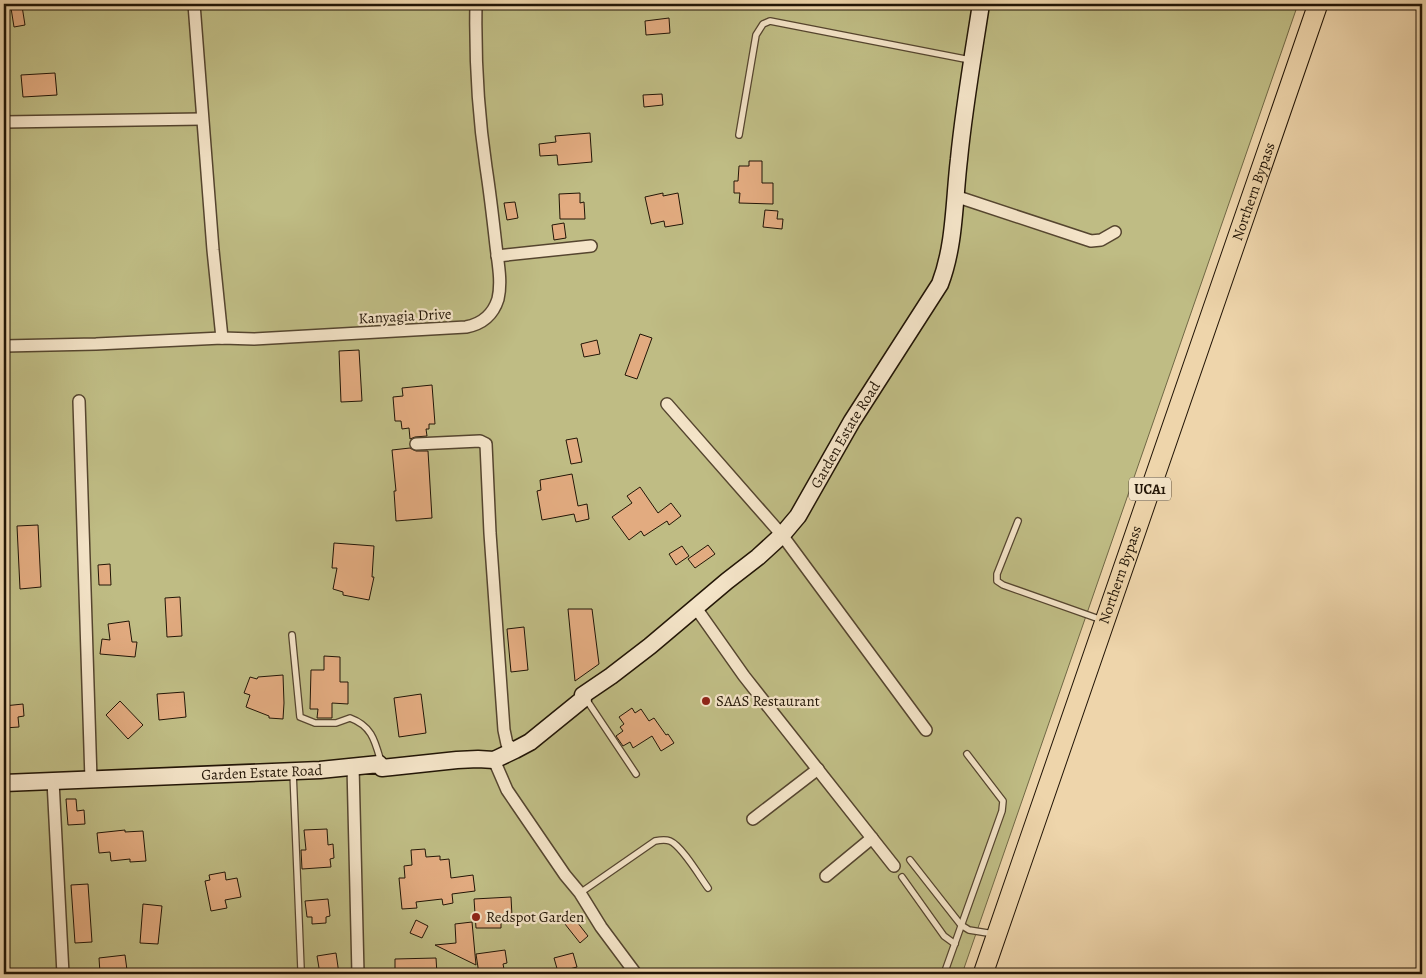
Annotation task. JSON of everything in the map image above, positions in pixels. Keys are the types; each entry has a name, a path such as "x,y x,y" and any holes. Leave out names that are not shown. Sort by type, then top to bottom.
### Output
{"main road":[{"name":"Northern Bypass","path":"983,974 1318,4"}],"street":[{"path":"194,4 202,119 222,338"},
{"name":"Kanyagia Drive","path":"4,346 104,344 222,338 254,339 455,328 476,326 485,321 496,306 499,290 497,256 480,117 476,4"},
{"name":"Garden Estate Road","path":"4,782 320,770 380,764 382,768 457,760 494,760 530,742 547,729 582,699 583,695 611,676 696,608 782,535 807,502 852,421 940,284 951,245 961,135 981,4"},
{"path":"4,122 202,119"},
{"path":"954,196 1091,241 1101,240 1115,232"},
{"path":"497,256 591,246"},
{"path":"79,401 90,780"},
{"path":"667,404 782,535 926,730"},
{"path":"416,444 480,441 486,444 504,730 507,744 515,750"},
{"path":"696,608 744,676 894,866"},
{"path":"494,760 507,790 565,875 580,893 601,927 636,974"},
{"path":"353,766 358,974"},
{"path":"754,819 818,769"},
{"path":"53,781 63,974"},
{"path":"826,876 872,838"}],"lane":[{"path":"739,135 756,35 763,24 770,21 972,61"},
{"path":"1018,521 997,574 997,581 1003,585 1104,621"},
{"path":"292,636 300,716 315,723 336,724 350,718 361,723 373,737 382,768"},
{"path":"583,695 636,774"},
{"path":"944,974 1002,811 1003,801 967,754"},
{"path":"293,771 301,969"},
{"path":"580,893 654,841 663,840 670,840 678,846 708,888"},
{"path":"910,860 961,925 969,930 996,934"},
{"path":"902,877 944,936 955,944"}],"shaded area":[{"path":"4,4 1298,4 962,974 4,974"}],"building":[{"path":"22,6 25,25 14,27 11,8"},
{"path":"669,18 670,33 646,35 645,21"},
{"path":"55,73 57,95 23,97 21,75"},
{"path":"662,94 663,105 644,107 643,95"},
{"path":"590,133 592,162 558,165 557,155 540,156 539,144 556,142 555,136"},
{"path":"749,161 762,161 762,183 773,183 773,204 739,203 740,193 734,193 734,181 738,181 739,166 749,166"},
{"path":"580,193 580,203 584,202 585,219 560,219 559,194"},
{"path":"663,193 663,196 678,193 683,224 665,227 664,221 651,224 645,197"},
{"path":"515,202 518,218 507,220 504,203"},
{"path":"765,210 778,211 777,219 783,219 782,229 763,227"},
{"path":"564,223 566,238 554,240 552,225"},
{"path":"640,334 652,338 637,379 625,375"},
{"path":"597,340 600,354 584,357 581,344"},
{"path":"359,350 362,401 341,402 339,351"},
{"path":"432,385 435,424 429,424 429,429 426,429 427,436 410,439 409,428 402,429 401,421 395,421 393,397 403,396 402,388"},
{"path":"577,438 582,462 571,464 566,440"},
{"path":"410,448 416,451 428,451 432,518 396,521 394,491 396,491 392,450"},
{"path":"572,474 578,506 587,504 589,519 576,522 574,514 542,520 537,491 541,490 540,480"},
{"path":"640,487 658,513 671,503 681,516 669,525 667,521 644,536 641,531 629,540 612,517 632,503 627,496"},
{"path":"38,525 41,587 20,589 17,526"},
{"path":"334,543 374,546 372,577 374,577 369,600 343,595 343,592 333,589 337,568 332,568"},
{"path":"708,545 715,554 695,568 688,559"},
{"path":"682,546 689,556 676,565 669,554"},
{"path":"110,564 111,585 99,585 98,565"},
{"path":"180,597 182,636 167,637 165,598"},
{"path":"568,609 592,609 599,664 575,681"},
{"path":"129,621 132,642 137,642 135,657 100,654 102,639 110,640 108,624"},
{"path":"524,627 528,670 511,672 507,629"},
{"path":"324,656 340,657 340,682 348,682 348,704 332,703 332,718 317,718 318,709 310,709 311,670 324,670"},
{"path":"283,675 283,719 269,718 269,716 246,707 250,695 244,693 250,677 257,679 258,677"},
{"path":"184,692 186,717 159,720 157,694"},
{"path":"421,694 426,733 399,737 394,698"},
{"path":"120,701 143,725 128,739 106,715"},
{"path":"23,704 24,716 18,717 19,727 4,728 4,706"},
{"path":"632,708 635,713 641,709 649,721 654,718 674,743 661,751 652,736 633,748 630,742 623,746 616,736 623,731 620,727 624,724 619,717"},
{"path":"66,799 76,799 77,811 84,810 85,824 68,825"},
{"path":"327,829 328,845 333,844 334,858 330,859 331,867 302,869 301,850 306,850 304,830"},
{"path":"125,830 125,832 143,831 146,861 130,862 130,859 111,861 110,852 99,853 97,833"},
{"path":"425,849 426,857 440,856 440,860 449,859 451,878 473,875 475,891 452,894 453,903 443,905 442,899 416,902 417,908 402,909 399,878 405,878 404,866 412,865 411,850"},
{"path":"225,872 226,880 237,878 241,897 225,900 227,908 211,911 205,881 210,880 209,875"},
{"path":"88,884 92,942 75,943 71,885"},
{"path":"511,897 512,916 501,917 501,928 476,928 474,899"},
{"path":"328,899 330,916 326,917 326,923 312,924 312,917 307,917 305,901"},
{"path":"143,904 162,906 158,944 140,943"},
{"path":"570,913 588,936 580,943 561,919"},
{"path":"416,920 428,926 422,938 410,933"},
{"path":"472,922 476,965 435,945 456,943 455,924"},
{"path":"505,950 507,963 503,964 505,974 479,974 476,954"},
{"path":"336,953 339,974 320,974 317,956"},
{"path":"573,953 577,967 558,972 554,958"},
{"path":"125,955 127,970 100,973 99,958"},
{"path":"436,958 437,974 395,974 395,959"}],"place":[{"name":"SAAS Restaurant","path":"706,701"},
{"name":"Redspot Garden","path":"476,917"}]}
